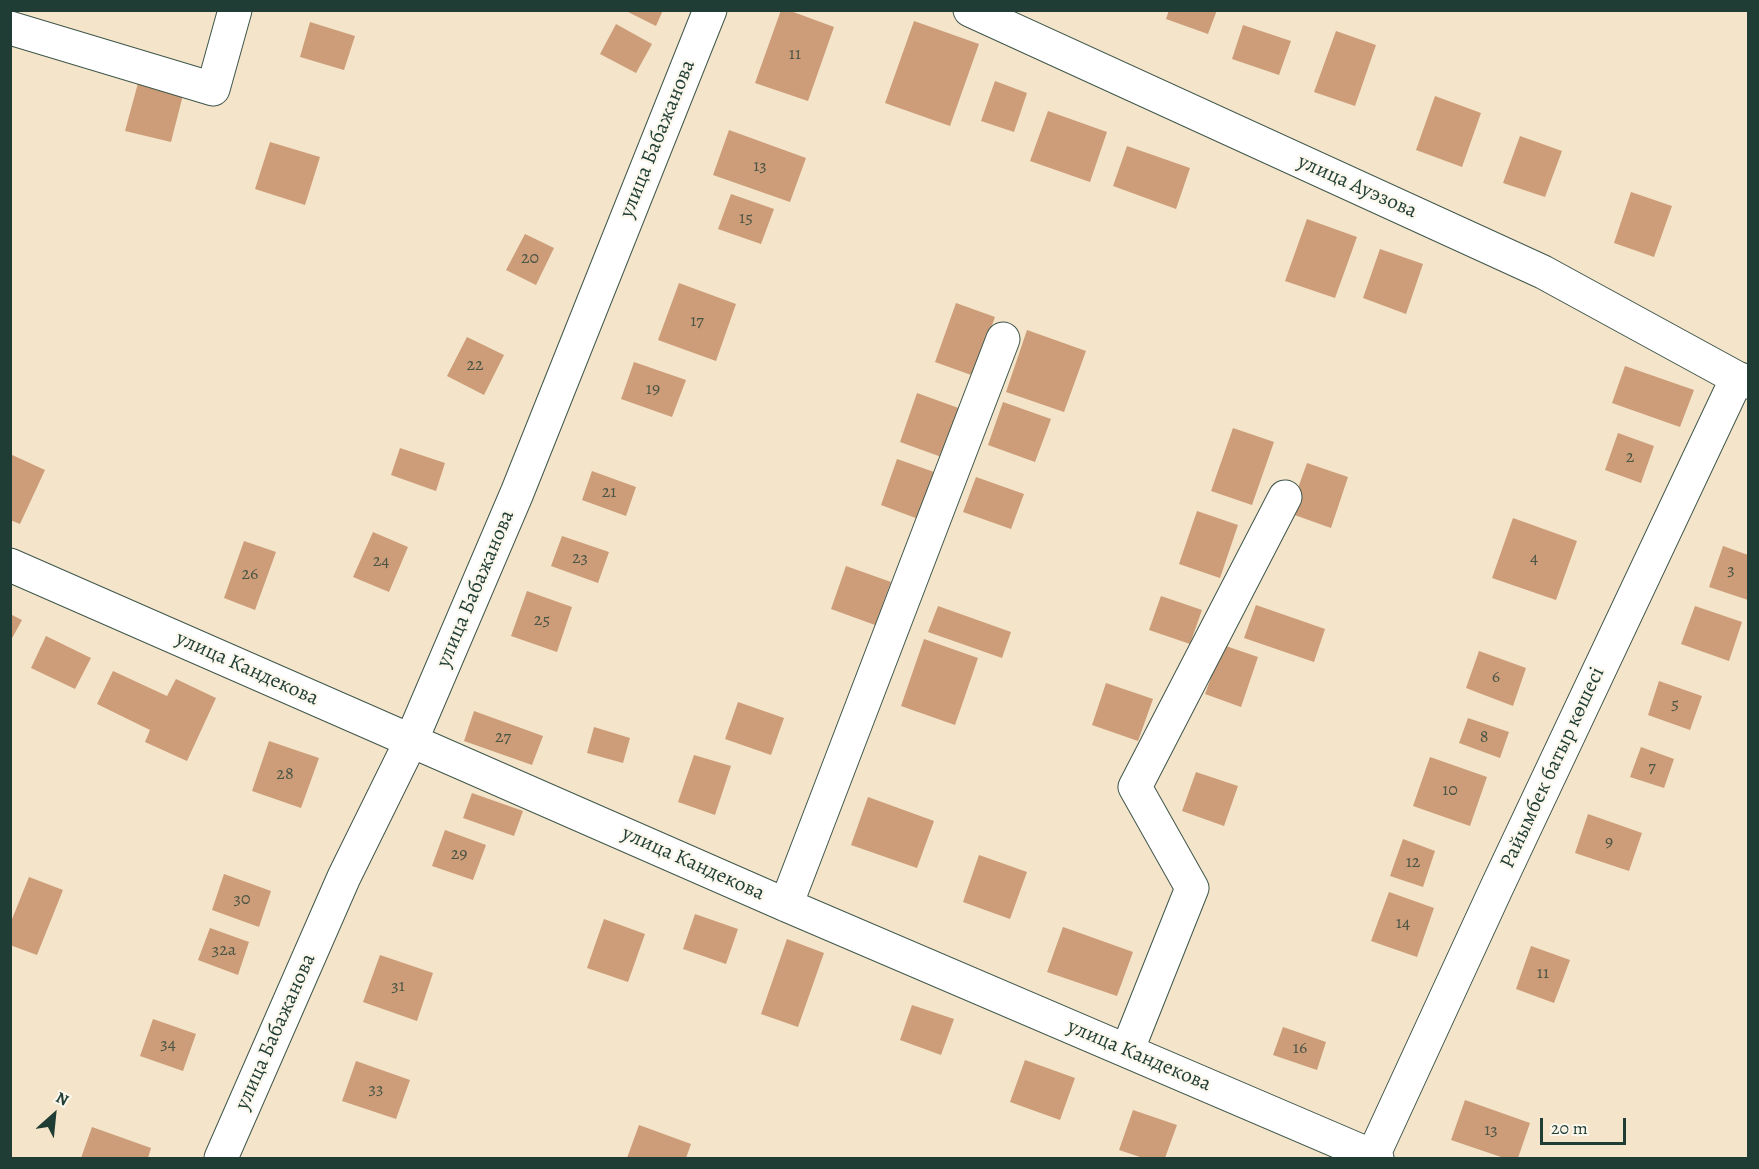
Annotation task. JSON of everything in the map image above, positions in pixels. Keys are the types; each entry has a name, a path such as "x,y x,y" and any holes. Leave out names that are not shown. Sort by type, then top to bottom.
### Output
{"street":[{"path":"10,28 213,88 235,10"},
{"name":"улица Бабажанова","path":"220,1158 344,877 411,741 521,482 710,10"},
{"name":"улица Ауэзова","path":"970,10 1543,272 1743,380"},
{"path":"786,905 1003,339"},
{"name":"Райымбек батыр көшесі","path":"1374,1158 1496,889 1743,380"},
{"path":"1127,1051 1192,888 1135,787 1285,496"},
{"name":"улица Кандекова","path":"10,565 786,905 1374,1158"}],"building":[{"path":"624,10 663,10 656,26"},
{"path":"781,10 788,10 834,27 808,101 755,83"},
{"path":"1169,10 1217,10 1208,34 1166,19"},
{"path":"914,21 979,44 950,126 885,103"},
{"path":"310,22 355,36 344,70 300,57"},
{"path":"616,24 652,44 636,73 600,54"},
{"path":"1243,25 1291,41 1279,75 1232,59"},
{"path":"1336,31 1376,45 1355,106 1314,92"},
{"path":"995,81 1027,93 1014,132 981,121"},
{"path":"138,83 183,95 171,142 125,131"},
{"path":"1435,96 1481,113 1462,167 1416,150"},
{"path":"1048,111 1107,132 1090,182 1030,161"},
{"path":"729,130 806,158 790,202 713,175"},
{"path":"1520,136 1562,151 1545,197 1503,183"},
{"path":"270,142 320,157 305,205 255,189"},
{"path":"1127,146 1190,168 1176,209 1113,186"},
{"path":"1631,192 1672,206 1654,257 1614,243"},
{"path":"731,194 774,209 761,244 718,229"},
{"path":"1307,219 1357,237 1335,298 1285,281"},
{"path":"525,234 554,248 536,285 506,270"},
{"path":"1380,249 1423,264 1406,314 1363,298"},
{"path":"679,283 736,304 716,361 658,340"},
{"path":"956,303 995,317 974,376 935,362"},
{"path":"1027,330 1086,351 1064,412 1006,392"},
{"path":"467,337 504,355 484,395 447,376"},
{"path":"634,362 686,380 672,417 621,399"},
{"path":"1625,366 1694,390 1680,427 1612,403"},
{"path":"917,393 964,410 947,459 900,442"},
{"path":"1003,402 1051,419 1035,462 988,445"},
{"path":"1233,428 1274,442 1252,505 1211,491"},
{"path":"1618,433 1654,446 1641,483 1605,470"},
{"path":"400,448 445,463 436,491 391,475"},
{"path":"10,454 45,470 20,524 10,520"},
{"path":"897,459 937,473 921,520 881,505"},
{"path":"1307,463 1348,477 1331,528 1289,513"},
{"path":"592,471 636,487 626,516 582,500"},
{"path":"976,477 1024,494 1011,529 963,512"},
{"path":"1197,511 1238,525 1220,578 1179,564"},
{"path":"1513,518 1577,541 1556,600 1492,578"},
{"path":"373,532 408,547 389,592 353,577"},
{"path":"562,536 609,552 598,583 551,566"},
{"path":"244,541 276,552 255,610 224,598"},
{"path":"1723,546 1748,555 1748,600 1709,587"},
{"path":"846,566 891,582 875,625 831,609"},
{"path":"527,591 572,607 557,652 511,636"},
{"path":"1161,596 1202,610 1190,644 1149,630"},
{"path":"1256,605 1325,629 1314,662 1244,638"},
{"path":"938,606 1011,632 1002,658 928,632"},
{"path":"1695,606 1742,622 1729,661 1681,644"},
{"path":"10,614 22,620 10,642"},
{"path":"46,636 91,658 75,689 31,668"},
{"path":"924,639 978,658 955,725 901,706"},
{"path":"1223,645 1258,657 1241,707 1205,694"},
{"path":"1479,651 1526,668 1513,706 1466,688"},
{"path":"113,671 167,696 176,679 216,698 187,761 145,742 150,730 97,704"},
{"path":"1659,681 1702,696 1690,730 1648,715"},
{"path":"1106,683 1153,699 1138,741 1092,725"},
{"path":"738,702 784,718 771,755 725,739"},
{"path":"474,711 543,736 532,765 464,741"},
{"path":"1468,718 1509,732 1500,758 1459,743"},
{"path":"594,727 630,738 623,763 587,753"},
{"path":"269,741 319,758 301,808 252,791"},
{"path":"1641,747 1674,759 1664,788 1630,777"},
{"path":"694,755 731,766 715,815 678,802"},
{"path":"1430,757 1487,777 1470,826 1413,806"},
{"path":"1196,772 1238,786 1224,826 1182,811"},
{"path":"472,793 523,811 514,836 463,818"},
{"path":"868,797 934,821 917,868 851,845"},
{"path":"1588,814 1642,833 1629,871 1575,853"},
{"path":"445,830 486,845 473,880 432,866"},
{"path":"1403,839 1435,851 1423,887 1390,876"},
{"path":"979,855 1027,872 1010,919 963,902"},
{"path":"224,874 271,891 259,927 212,910"},
{"path":"29,877 63,890 37,955 10,945 10,924"},
{"path":"1389,892 1434,908 1417,957 1371,941"},
{"path":"695,914 738,929 726,964 683,949"},
{"path":"604,919 645,934 628,982 587,968"},
{"path":"1063,927 1133,952 1117,996 1047,972"},
{"path":"210,928 249,942 238,975 198,960"},
{"path":"787,939 824,953 798,1027 761,1014"},
{"path":"1531,946 1570,960 1554,1003 1516,989"},
{"path":"380,955 433,973 417,1021 363,1002"},
{"path":"912,1005 954,1019 941,1055 900,1040"},
{"path":"153,1019 196,1034 183,1071 140,1056"},
{"path":"1283,1027 1326,1042 1317,1070 1273,1055"},
{"path":"1025,1060 1075,1078 1060,1120 1010,1102"},
{"path":"356,1061 410,1080 396,1119 342,1101"},
{"path":"1465,1100 1530,1123 1518,1158 1504,1158 1451,1140"},
{"path":"1133,1110 1177,1125 1165,1158 1143,1158 1119,1150"},
{"path":"639,1125 691,1144 686,1158 627,1158"},
{"path":"92,1127 151,1148 148,1158 81,1158"}]}
